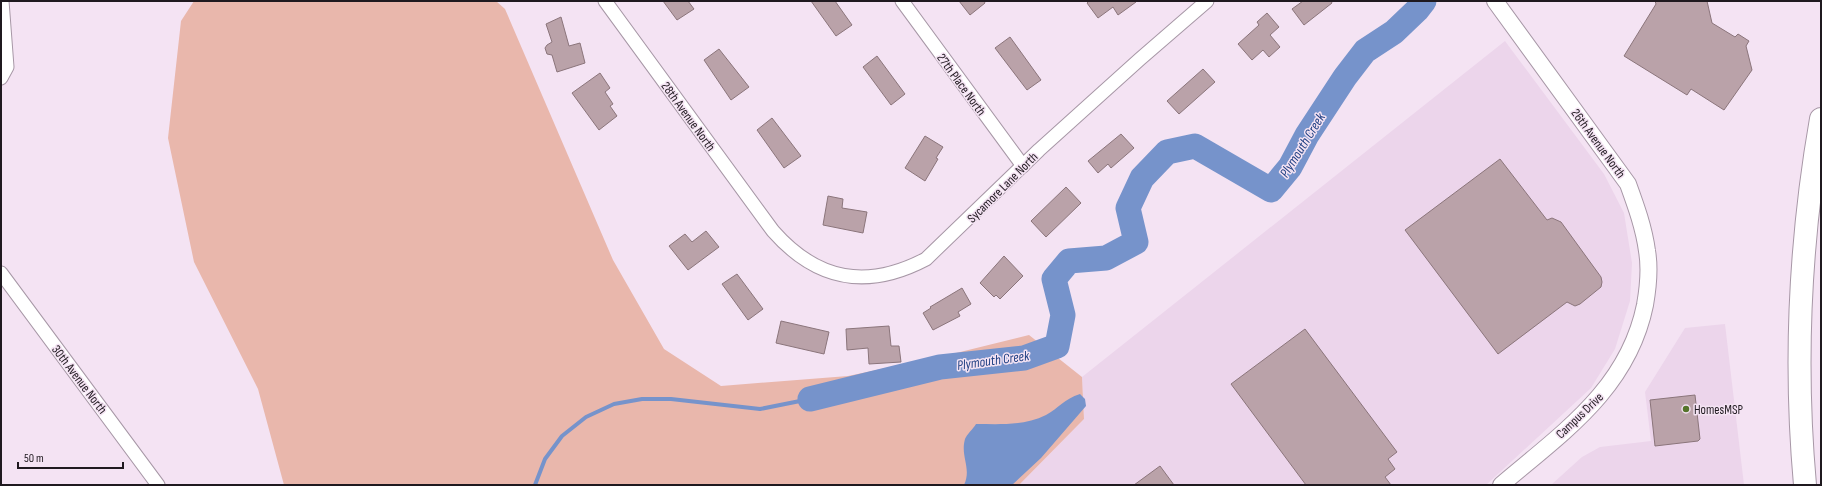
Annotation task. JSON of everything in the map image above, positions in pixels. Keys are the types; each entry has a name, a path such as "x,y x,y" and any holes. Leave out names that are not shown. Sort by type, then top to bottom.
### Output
{"highway":[{"path":"1805,485 1799,422 1802,266 1812,168 1821,119"}],"street":[{"path":"1,78 7,67 2,1"},
{"name":"28th Avenue North","path":"605,1 773,231"},
{"name":"27th Place North","path":"902,1 1023,166"},
{"name":"26th Avenue North","path":"1495,1 1628,184 1640,217 1648,251 1648,288 1644,307"},
{"name":"Sycamore Lane North","path":"773,231 787,247 804,260 823,269 844,276 865,277 886,275 907,269 926,259 1023,166 1202,3"},
{"name":"30th Avenue North","path":"1,273 158,485"},
{"name":"Campus Drive","path":"1501,485 1587,411 1610,384 1628,354 1641,321 1644,307"}],"shaded area":[{"path":"194,1 496,1 505,9 613,260 664,349 721,386 848,376 952,354 1029,335 1082,377 1084,419 1019,485 284,485 258,389 194,262 168,138 181,21"},
{"path":"1505,41 1604,174 1624,213 1632,263 1630,301 1615,349 1591,388 1486,485 1019,485 1084,419 1082,377"},
{"path":"1725,324 1744,485 1551,485 1582,457 1600,447 1651,441 1645,392 1685,328"}],"water":[{"path":"1080,394 1085,399 1086,406 1041,458 1012,485 964,485 967,473 964,451 965,439 976,424 1012,424 1038,419 1051,412 1070,398"}],"building":[{"path":"663,1 688,1 694,9 677,20"},
{"path":"811,1 835,1 852,25 836,36"},
{"path":"959,1 984,1 985,3 970,15"},
{"path":"1089,1 1136,2 1118,15 1113,7 1098,18 1087,3"},
{"path":"1303,1 1331,1 1332,3 1304,25 1292,9"},
{"path":"1655,1 1707,1 1712,23 1735,37 1738,34 1749,41 1746,46 1752,70 1724,110 1691,89 1687,95 1624,56 1656,4"},
{"path":"1267,13 1279,27 1270,35 1280,47 1269,57 1263,50 1252,60 1238,44 1259,25 1257,22"},
{"path":"561,17 569,46 580,43 585,63 557,72 552,55 547,54 545,48 552,42 546,24"},
{"path":"1010,37 1041,80 1027,90 995,48"},
{"path":"719,49 749,87 731,100 704,60"},
{"path":"877,56 905,94 891,105 863,67"},
{"path":"1203,69 1215,82 1179,114 1167,101"},
{"path":"600,73 610,88 605,92 613,104 610,106 617,116 599,130 572,93"},
{"path":"772,118 801,156 784,168 757,130"},
{"path":"1121,134 1134,148 1111,168 1108,164 1098,173 1088,161"},
{"path":"925,136 943,147 925,181 905,168"},
{"path":"1500,159 1547,220 1552,218 1561,222 1601,277 1602,282 1601,287 1580,304 1575,306 1567,302 1498,354 1405,230"},
{"path":"1066,187 1081,203 1046,237 1031,221"},
{"path":"828,196 843,199 842,208 867,212 863,233 823,225"},
{"path":"706,231 719,247 688,270 669,246 685,234 692,242"},
{"path":"1004,256 1023,276 1000,299 996,295 994,297 980,283"},
{"path":"737,274 763,309 748,320 722,284"},
{"path":"962,288 971,304 958,312 960,316 933,330 923,313 931,308 930,307"},
{"path":"781,321 829,332 824,354 776,343"},
{"path":"889,326 891,346 899,346 901,362 869,364 868,348 847,350 846,329"},
{"path":"1305,329 1397,452 1388,459 1395,469 1385,477 1391,485 1306,485 1231,384"},
{"path":"1695,395 1700,439 1698,441 1655,446 1650,400"},
{"path":"1160,466 1174,485 1134,485"}],"waterway":[{"name":"Plymouth Creek","path":"810,399 940,367 1024,358 1057,346 1063,315 1054,279 1069,261 1106,258 1136,242 1128,208 1142,178 1167,152 1195,146 1271,190 1290,167 1307,135 1345,77 1365,51 1394,32 1417,10 1424,1"},
{"name":"Plymouth Creek","path":"535,485 545,459 562,436 586,417 614,404 642,399 671,399 760,409 810,399"}],"place":[{"name":"HomesMSP","path":"1686,409"}]}
